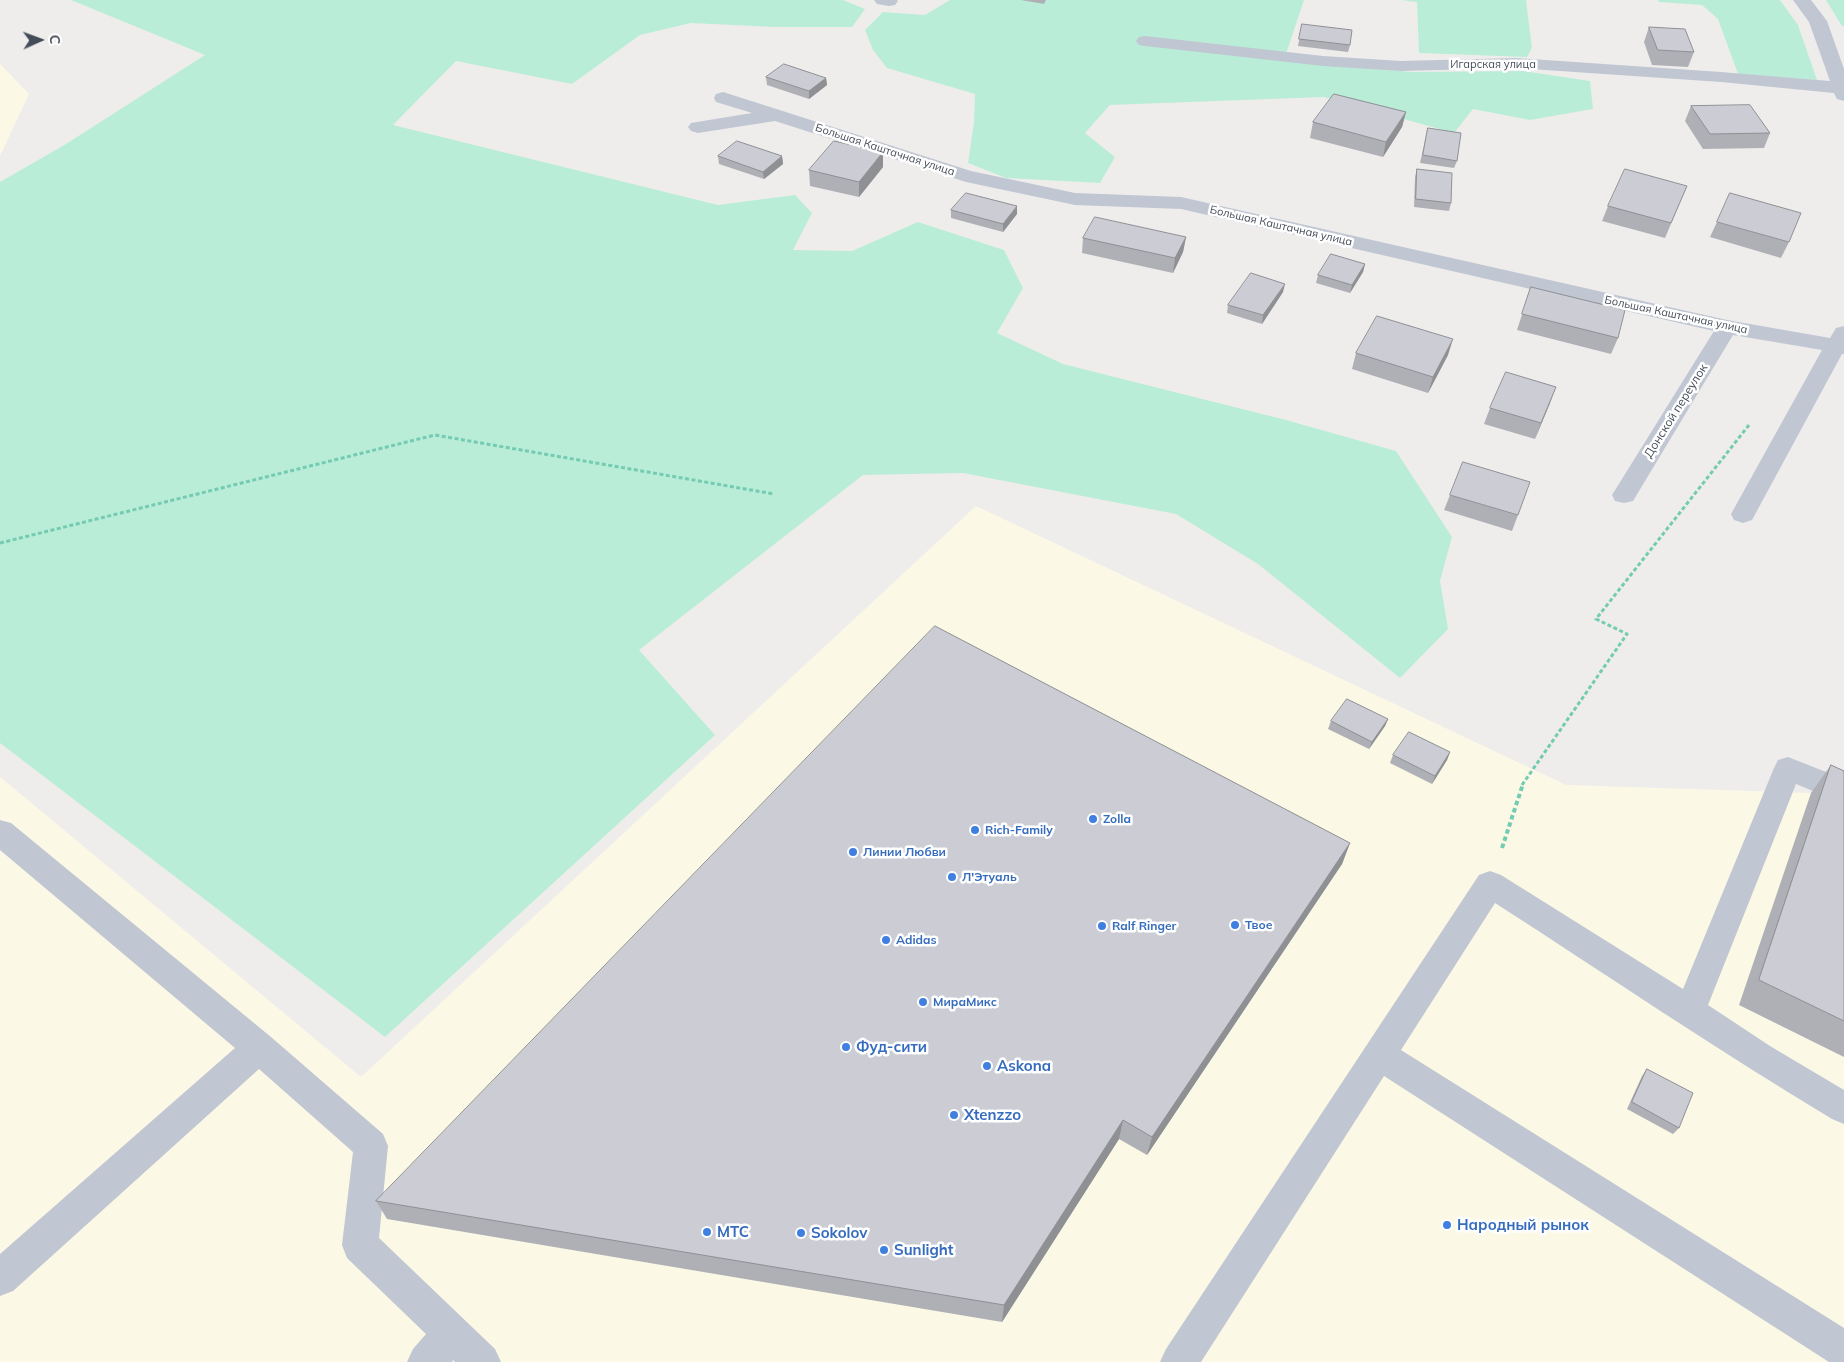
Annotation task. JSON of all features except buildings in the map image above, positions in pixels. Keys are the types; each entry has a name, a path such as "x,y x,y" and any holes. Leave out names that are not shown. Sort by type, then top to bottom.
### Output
{"street":[{"path":"1802,0 1818,21 1843,91"},
{"name":"Игарская улица","path":"1144,40 1342,62 1402,66 1516,63 1722,77 1843,91"},
{"name":"Большая Каштачная улица","path":"723,98 966,176 1076,199 1182,204 1728,327 1841,342"},
{"path":"698,127 778,116"},
{"name":"Донской переулок","path":"1624,495 1728,327"},
{"path":"1743,514 1841,342"},
{"path":"1690,1011 1788,768 1844,792"},
{"path":"0,832 259,1048 353,1133 371,1146 360,1245 482,1362"},
{"path":"1179,1362 1490,884 1690,1011 1758,1057 1844,1108"},
{"path":"0,1278 259,1048"},
{"path":"1379,1054 1844,1350"},
{"path":"426,1362 452,1334"}],"path":[{"path":"0,543 435,435 774,494"},
{"path":"1490,884 1524,780 1627,634 1596,618 1699,485"}],"shaded area":[{"path":"0,64 29,94 0,156"},
{"path":"976,506 1566,785 1811,793 1844,808 1844,1362 0,1362 0,777 361,1077"}],"green space":[{"path":"71,0 843,0 865,9 852,27 774,27 691,23 640,35 572,84 456,61 393,125 718,205 795,195 812,213 793,250 852,251 918,222 1004,250 1023,288 997,333 1063,364 1286,420 1396,451 1452,537 1440,581 1448,629 1400,678 1258,564 1176,514 963,473 863,475 639,650 715,735 385,1037 0,743 0,182 66,144 205,55"},
{"path":"950,0 1304,0 1287,51 1287,61 1412,72 1523,71 1590,81 1593,109 1530,120 1473,109 1454,133 1324,97 1110,105 1085,133 1115,157 1100,183 1006,178 968,163 974,122 975,94 887,68 873,50 865,30 883,12 925,15"},
{"path":"1401,0 1526,0 1532,48 1527,57 1419,53 1417,2"},
{"path":"1658,0 1780,0 1798,25 1817,80 1738,74 1718,19 1702,5 1659,2"},
{"path":"1826,0 1844,0 1844,26 1842,26"}],"place":[{"name":"Zolla","path":"1093,819"},
{"name":"Rich-Family","path":"975,830"},
{"name":"Линии Любви","path":"853,852"},
{"name":"Л'Этуаль","path":"952,877"},
{"name":"Твое","path":"1235,925"},
{"name":"Ralf Ringer","path":"1102,926"},
{"name":"Adidas","path":"886,940"},
{"name":"МираМикс","path":"923,1002"},
{"name":"Фуд-сити","path":"846,1047"},
{"name":"Askona","path":"987,1066"},
{"name":"Xtenzzo","path":"954,1115"},
{"name":"Народный рынок","path":"1447,1225"},
{"name":"МТС","path":"707,1232"},
{"name":"Sokolov","path":"801,1233"},
{"name":"Sunlight","path":"884,1250"}]}
